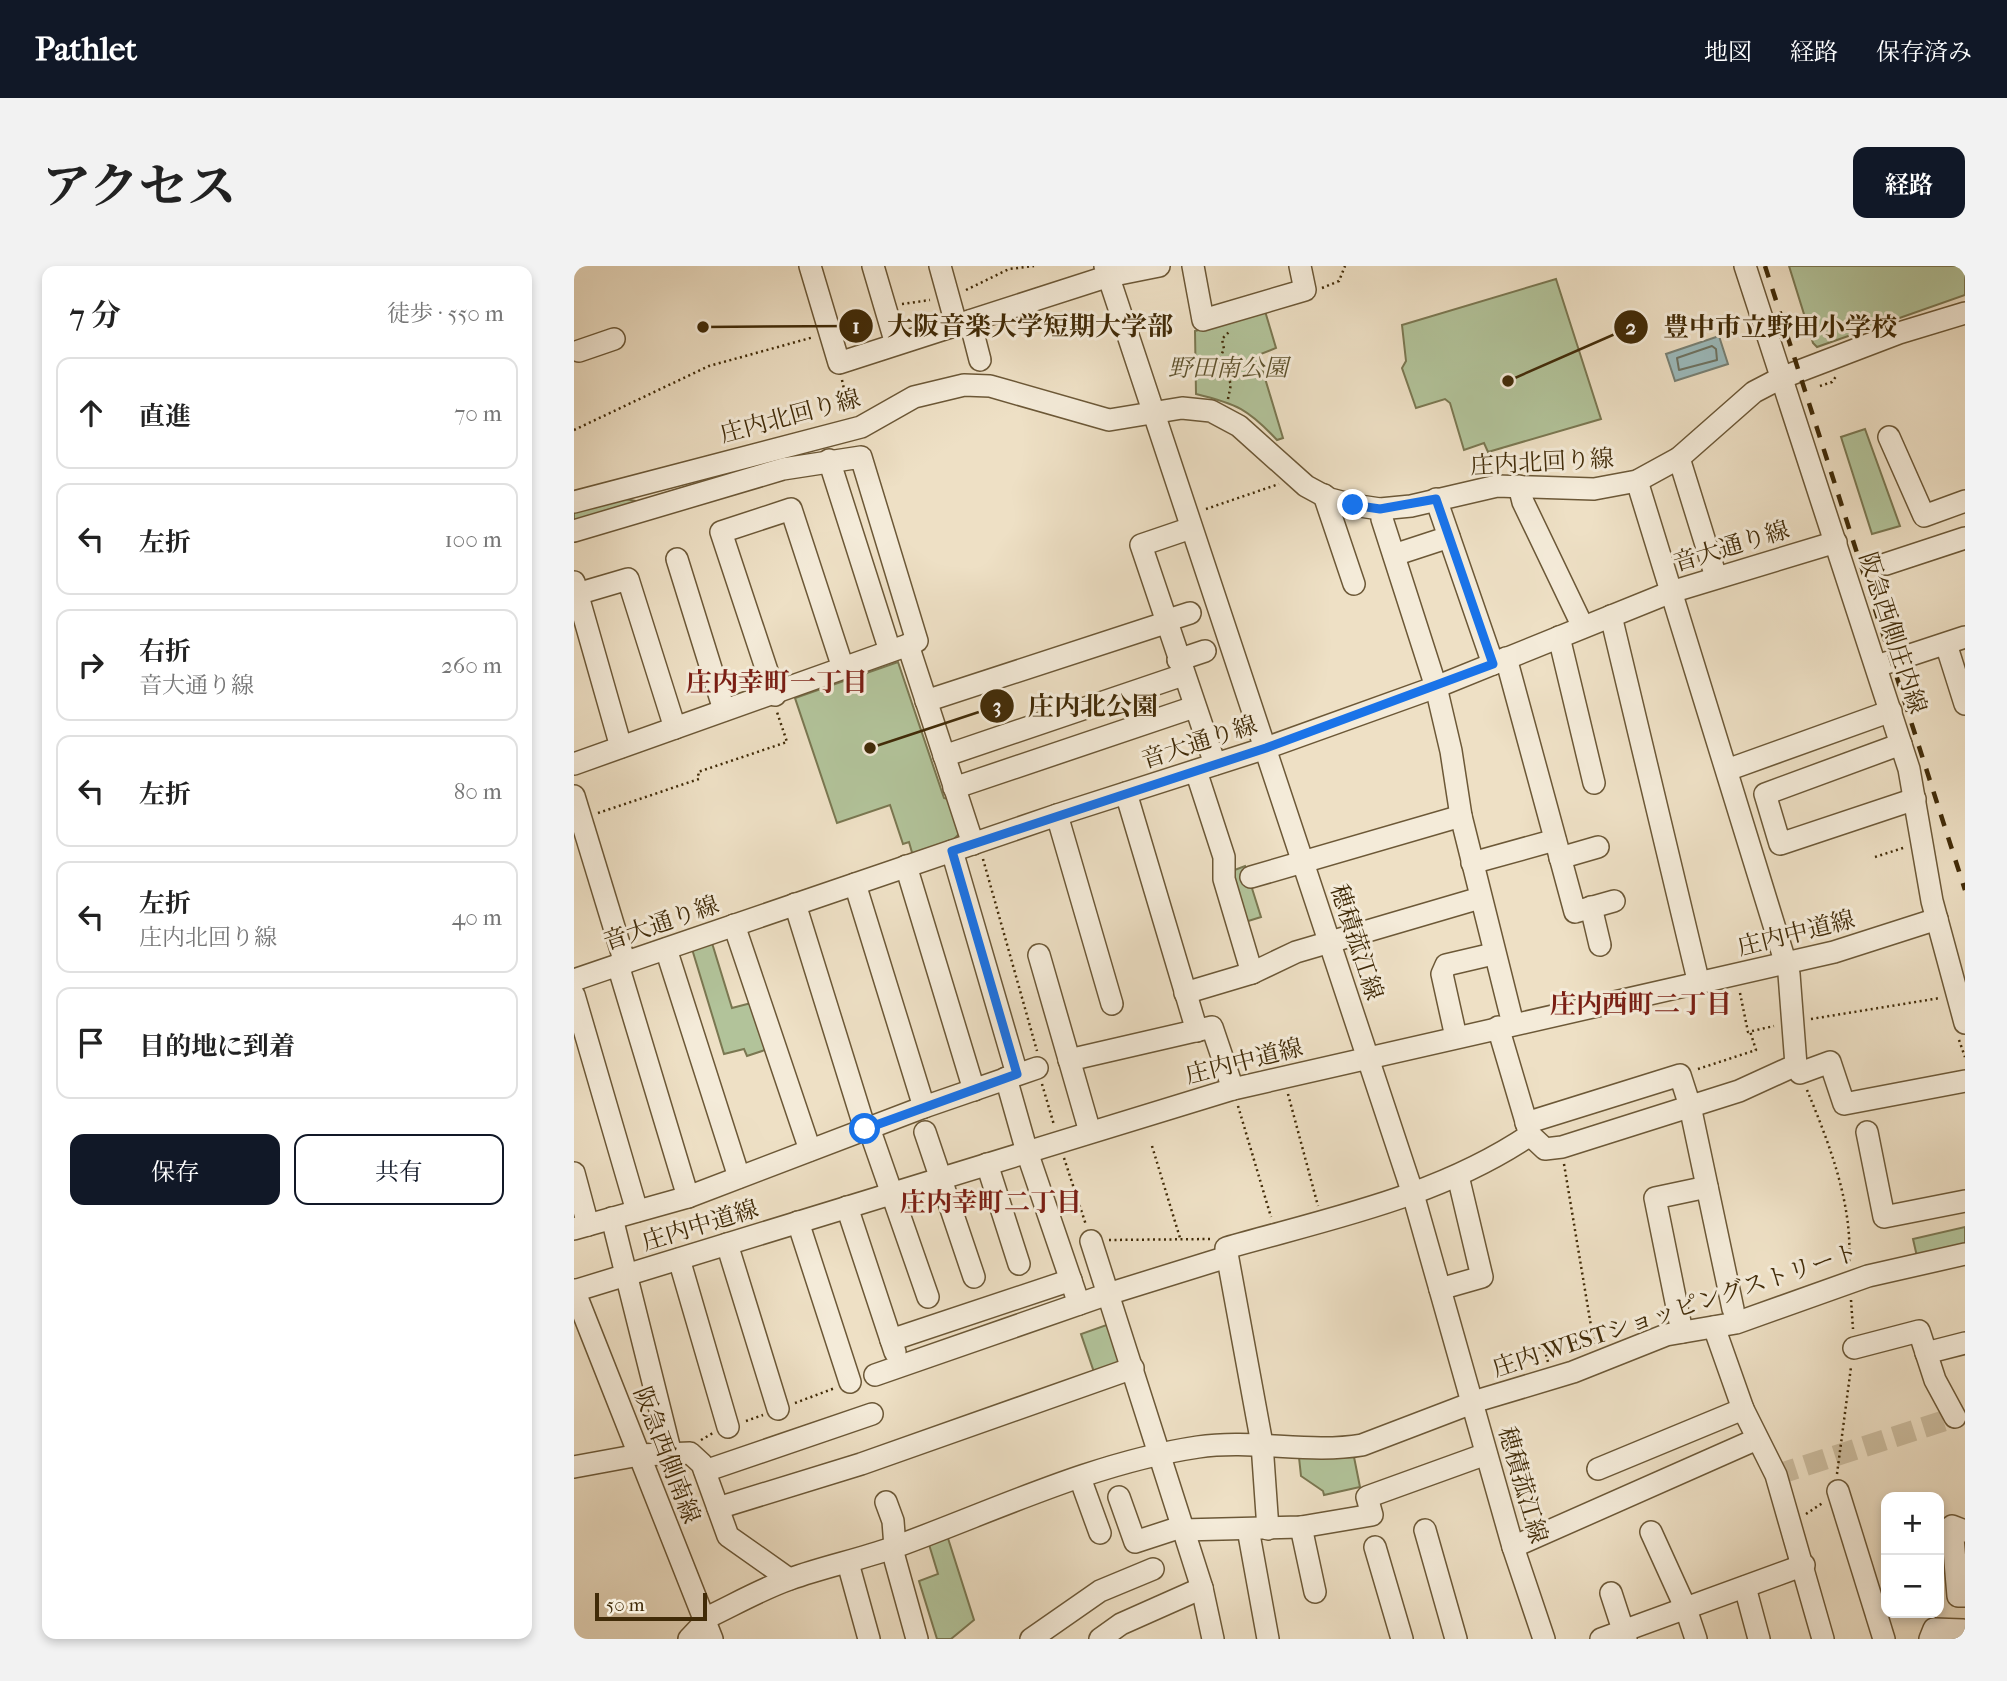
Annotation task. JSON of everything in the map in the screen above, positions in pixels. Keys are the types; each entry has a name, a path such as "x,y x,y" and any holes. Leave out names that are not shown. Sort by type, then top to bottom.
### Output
{"street":[{"path":"810,266 839,363 1107,271 1159,266"},
{"path":"873,266 896,344"},
{"path":"940,266 948,294 980,360"},
{"path":"1193,266 1203,320 1305,290 1300,266"},
{"name":"阪急西側庄内線","path":"1745,266 1901,744 1915,799 1937,919 1965,1023"},
{"name":"穂積菰江線","path":"1107,271 1153,413 1196,519 1266,748 1413,1194 1440,1289 1477,1401 1486,1454 1513,1547 1544,1639"},
{"name":"庄内北回り線","path":"574,502 861,427 914,397 964,384 990,386 1109,420 1193,408 1230,420 1306,486 1353,505 1380,509 1472,490 1518,486 1594,489 1637,481 1679,458 1754,392 1781,378 1859,351 1891,336 1965,313"},
{"path":"576,347 614,339"},
{"path":"1889,437 1924,516 1965,501"},
{"path":"574,531 783,470 829,460 861,457 917,641 773,695 574,764"},
{"path":"1679,458 1716,577"},
{"path":"829,460 899,648 926,701 973,844"},
{"path":"1637,481 1789,974 1800,1073"},
{"path":"1518,486 1523,502 1583,627"},
{"path":"623,489 651,508"},
{"path":"1324,495 1354,584"},
{"path":"1436,499 1499,661 1575,912 1614,901"},
{"path":"773,695 721,532 791,509 843,668"},
{"path":"1196,519 1141,545 1194,707 1224,857 1224,879 1252,973"},
{"path":"1382,519 1436,687 1528,1129 1545,1149 1562,1147 1830,1062 1844,1104 1965,1081"},
{"path":"1394,555 1449,537"},
{"path":"1886,566 1965,538"},
{"name":"音大通り線","path":"575,980 906,866 1266,748 1436,687 1671,592 1836,542"},
{"path":"677,559 724,710"},
{"path":"621,747 576,588 628,579 675,728"},
{"path":"926,701 1190,613"},
{"path":"1611,616 1699,984"},
{"path":"1559,637 1594,783"},
{"path":"1877,666 1955,640 1965,704"},
{"path":"943,756 1180,668 1205,651"},
{"path":"954,788 1194,707"},
{"path":"1727,770 1891,711"},
{"path":"1901,744 1765,794 1780,844 1915,799"},
{"path":"1126,793 1197,1031"},
{"path":"574,796 688,1197"},
{"path":"1058,815 1112,1004"},
{"path":"1251,877 1461,816"},
{"path":"1472,863 1557,849 1598,847"},
{"path":"952,851 1020,1074 1027,1152 1079,1304"},
{"path":"906,866 974,1090"},
{"path":"855,884 924,1107"},
{"path":"1185,993 1252,973 1296,952 1480,898"},
{"path":"795,904 867,1129 928,1297"},
{"path":"1591,907 1600,945"},
{"name":"庄内中道線","path":"575,1295 627,1275 1233,1088 1834,952 1937,919"},
{"path":"734,925 810,1150"},
{"path":"666,949 739,1177"},
{"path":"1456,1037 1442,974 1446,965 1493,954"},
{"path":"1039,955 1090,1132"},
{"path":"575,980 637,1211"},
{"path":"1069,1060 1212,1027 1233,1088"},
{"path":"574,1173 581,1227 688,1197 924,1107 1020,1074"},
{"path":"1268,1639 1258,1529 1262,1444 1226,1248 1323,1224 1413,1194 1458,1176 1528,1129 1680,1075 1690,1106 1733,1308"},
{"path":"925,1132 974,1277"},
{"path":"1867,1132 1884,1217 1965,1201"},
{"path":"987,1164 1019,1264"},
{"path":"1440,1289 1482,1278 1458,1176"},
{"path":"1682,1332 1656,1198 1707,1187"},
{"path":"847,1207 900,1367"},
{"path":"612,1218 671,1454"},
{"path":"798,1222 850,1382"},
{"path":"1091,1241 1202,1588 1213,1639"},
{"path":"727,1244 778,1409"},
{"name":"庄内 WESTショッピングストリート","path":"707,1627 789,1579 893,1548 1080,1478 1159,1455 1200,1447 1262,1444 1346,1448 1362,1445 1477,1401 1682,1332 1715,1331 1847,1283 1965,1254"},
{"path":"875,1375 1108,1294 1227,1257"},
{"path":"679,1259 728,1427"},
{"path":"891,1340 1071,1280"},
{"name":"阪急西側南線","path":"575,1295 707,1627"},
{"path":"1715,1331 1743,1409 1776,1475 1804,1565 1823,1639"},
{"path":"1854,1348 1919,1331 1935,1380 1955,1417"},
{"path":"1926,1353 1965,1343"},
{"path":"718,1508 861,1464 1133,1368"},
{"path":"1598,1469 1743,1409"},
{"path":"705,1471 872,1414"},
{"path":"1513,1547 1757,1439"},
{"path":"574,1467 639,1455 690,1453 702,1464 728,1536 789,1579"},
{"path":"1119,1497 1135,1542 1181,1528 1301,1527 1372,1515 1367,1497 1486,1454"},
{"path":"1080,1478 1100,1533"},
{"path":"1838,1491 1884,1639"},
{"path":"886,1502 893,1521 893,1548 917,1639"},
{"path":"1952,1526 1958,1596 1965,1596"},
{"path":"1301,1527 1315,1592"},
{"path":"1425,1530 1456,1639"},
{"path":"1651,1532 1686,1609 1696,1639"},
{"path":"1376,1547 1402,1639"},
{"path":"848,1563 869,1639"},
{"path":"1601,1639 1625,1635 1804,1565"},
{"path":"1031,1639 1100,1591 1153,1569"},
{"path":"1745,1587 1759,1639"},
{"path":"1100,1639 1121,1623 1202,1588"},
{"path":"1100,1591 1121,1623"},
{"path":"1611,1593 1625,1635"},
{"path":"689,1639 707,1627"},
{"path":"1930,1639 1934,1629 1963,1630"}],"path":[{"path":"574,430 709,366 809,340 828,328 885,306 975,289 986,279 1009,270 1034,266"},
{"path":"1305,290 1339,281 1345,266"},
{"path":"1226,406 1231,384 1219,360 1224,349 1222,339 1237,323 1235,311"},
{"path":"839,363 851,421"},
{"path":"1196,519 1286,482"},
{"path":"581,818 699,779 698,772 787,742 773,695"},
{"path":"1875,858 1912,844"},
{"path":"1680,1075 1756,1050 1737,975"},
{"path":"1750,1031 1946,996"},
{"path":"1792,1524 1838,1491 1836,1476 1854,1348 1853,1311 1847,1283 1850,1253 1844,1206 1829,1144 1800,1073"},
{"path":"1283,1077 1323,1224"},
{"path":"1233,1088 1276,1234"},
{"path":"1152,1146 1180,1238"},
{"path":"1562,1147 1597,1362"},
{"path":"1517,1353 1554,1344"}],"green space":[{"path":"1789,266 1965,266 1965,295 1817,347 1813,343"},
{"path":"1556,279 1601,419 1488,452 1484,443 1464,450 1450,403 1445,399 1416,408 1402,368 1406,361 1402,325"},
{"name":"野田南公園","path":"1265,311 1276,348 1258,355 1283,438 1277,440 1241,409 1196,394 1195,331"},
{"path":"1865,429 1900,526 1872,534 1841,437"},
{"path":"615,497 641,502 574,526 574,509"},
{"path":"898,662 944,798 951,800 962,831 950,843 913,856 909,842 903,844 890,805 837,823 795,698"},
{"path":"1245,866 1261,917 1242,923 1232,871"},
{"path":"712,943 732,1008 755,1002 771,1048 747,1056 744,1049 724,1054 692,949"},
{"path":"1965,1227 1965,1250 1918,1261 1913,1239"},
{"path":"1115,1322 1127,1359 1095,1375 1081,1334"},
{"path":"1298,1448 1353,1452 1360,1487 1324,1495 1323,1491 1301,1476"},
{"path":"946,1532 974,1620 951,1639 937,1639 919,1581 938,1574 927,1538"}],"water":[{"path":"1719,336 1728,364 1675,381 1666,354"}],"tunnel":[{"path":"1776,1475 1965,1414"}],"railway":[{"path":"1765,266 1965,890"}],"place":[{"name":"大阪音楽大学短期大学部","path":"703,327"},
{"name":"豊中市立野田小学校","path":"1508,381"},
{"name":"庄内北公園","path":"870,748"}],"district":[{"name":"庄内幸町一丁目","path":"777,682"},
{"name":"庄内西町二丁目","path":"1641,1004"},
{"name":"庄内幸町二丁目","path":"991,1202"}],"route":[{"path":"865,1129 1017,1074 952,851 1266,748 1493,664 1436,499 1411,506 1380,509 1353,505"}]}
